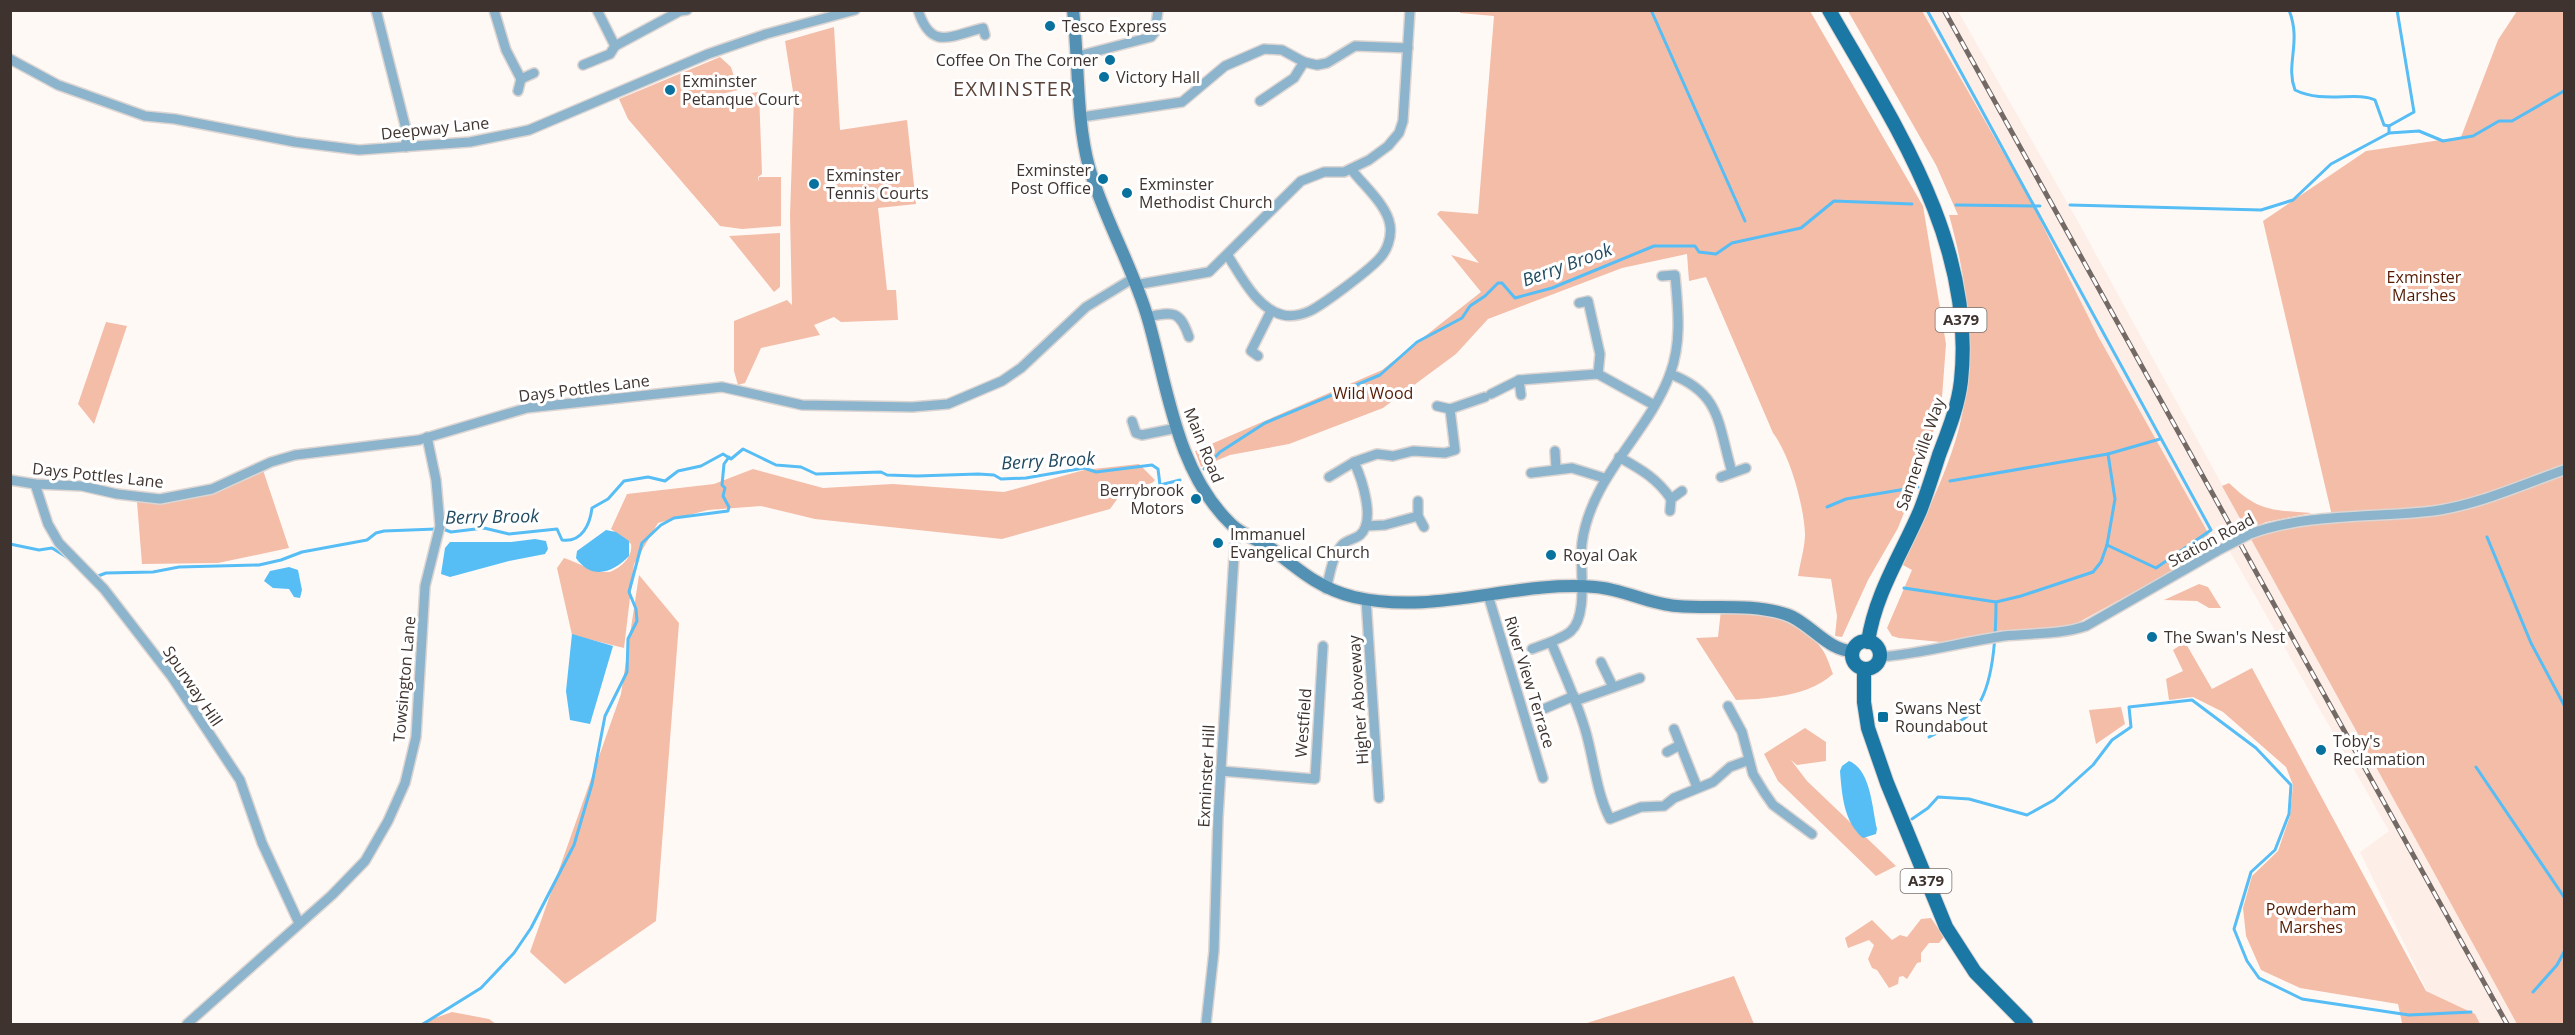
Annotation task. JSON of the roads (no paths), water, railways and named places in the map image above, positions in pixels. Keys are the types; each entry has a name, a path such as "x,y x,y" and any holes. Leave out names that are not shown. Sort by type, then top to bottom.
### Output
{"main road":[{"name":"Sannerville Way","path":"1829,10 1900,134 1930,196 1956,280 1962,340 1961,381 1956,408 1920,510 1883,588 1868,642"},
{"path":"1868,642 1878,649 1880,657 1876,664 1864,669 1854,661 1853,651 1860,643 1868,642"},
{"name":"A379","path":"1864,669 1864,702 1868,728 1946,927 1975,972 2026,1024"}],"street":[{"path":"376,10 405,125 406,147"},
{"path":"495,10 506,50 521,79 518,91"},
{"path":"597,10 615,46"},
{"name":"Deepway Lane","path":"10,59 58,85 145,116 175,119 295,142 359,150 471,142 529,130 708,54 777,31 855,10"},
{"path":"918,10 924,28 932,36 945,38 983,28"},
{"name":"Main Road","path":"1073,10 1082,117 1086,152 1092,177 1147,317 1177,429 1207,496 1239,530 1270,548 1307,578 1326,589 1366,599 1430,601 1537,587 1582,587 1617,591 1678,606 1767,609 1799,619 1835,647 1853,651"},
{"path":"1078,56 1150,37 1155,32 1158,10"},
{"path":"1133,282 1202,275 1217,267 1301,181 1312,175 1351,169 1388,146 1399,133 1403,121 1410,10"},
{"path":"583,65 610,54 615,46 682,11"},
{"path":"1082,117 1182,102 1225,66 1264,49 1282,50 1304,62 1317,65 1327,63 1354,46 1408,48"},
{"path":"1260,101 1294,78 1304,62"},
{"path":"521,79 534,73"},
{"path":"1228,256 1256,296 1271,310 1283,315 1296,316 1312,310 1379,259 1385,250 1391,227 1388,216 1351,169"},
{"path":"1532,649 1570,633 1576,625 1582,587 1582,542 1604,478 1654,405 1670,374 1679,330 1678,308 1675,275 1662,276"},
{"name":"Days Pottles Lane","path":"10,480 35,484 82,486 128,496 160,499 212,489 271,462 295,455 371,448 427,437 514,411 561,402 647,397 675,391 722,387 802,405 912,407 948,404 988,389 1002,381 1021,368 1086,307 1133,282"},
{"path":"1598,374 1600,354 1583,302 1599,299"},
{"path":"1252,352 1271,310"},
{"path":"1147,317 1176,314 1182,319 1189,337"},
{"path":"1437,406 1450,409 1488,396 1519,380 1598,374 1654,405"},
{"path":"1670,374 1695,385 1710,400 1732,472"},
{"path":"1519,380 1521,395"},
{"path":"1450,409 1455,450"},
{"path":"1132,421 1132,434 1146,435 1177,429"},
{"name":"Towsington Lane","path":"187,1024 224,994 299,923 332,896 365,861 388,821 405,783 416,738 425,586 439,531 436,480 427,437"},
{"path":"1329,477 1354,462 1377,454 1393,456 1413,451 1445,453 1467,448"},
{"path":"1555,451 1556,468"},
{"path":"1619,457 1645,471 1664,488 1671,499 1670,511"},
{"path":"1326,589 1336,555 1344,543 1360,535 1366,526 1365,490 1354,462"},
{"path":"1531,473 1556,468 1572,468 1604,478"},
{"path":"1721,477 1746,468"},
{"name":"Station Road","path":"1880,657 1908,655 2003,636 2071,631 2086,626 2217,551 2266,528 2312,521 2434,511 2474,503 2565,470"},
{"name":"Spurway Hill","path":"35,484 48,524 59,543 104,589 172,677 240,780 262,843 299,923"},
{"path":"1671,499 1682,491"},
{"path":"1418,501 1418,516 1424,527"},
{"path":"1366,526 1385,525 1418,516"},
{"name":"Exminster Hill","path":"1206,1024 1214,951 1221,771 1235,540 1239,530"},
{"name":"River View Terrace","path":"1488,595 1543,778"},
{"name":"Higher Aboveway","path":"1366,599 1379,798"},
{"path":"1551,642 1575,699 1600,782 1600,799 1610,819 1641,807 1664,806 1697,787 1713,782 1730,767 1749,760"},
{"name":"Westfield","path":"1221,771 1315,779 1323,646"},
{"path":"1601,662 1613,687"},
{"path":"1539,711 1640,678"},
{"path":"1728,706 1742,732 1753,774 1773,805 1812,834"},
{"path":"1674,729 1697,787"},
{"path":"1667,752 1680,746"}],"water":[{"path":"606,530 616,532 629,541 629,556 610,570 596,572 589,570 576,558 577,551"},
{"path":"535,539 546,541 548,549 545,554 450,577 441,574 445,548 450,542 511,542"},
{"path":"289,567 298,570 302,590 300,598 294,597 289,589 273,588 264,581 270,571"},
{"path":"572,634 613,646 590,724 570,720 566,691"},
{"path":"1849,761 1862,772 1872,801 1876,834 1863,838 1852,824 1843,799 1840,771 1842,766"}],"waterway":[{"path":"1651,10 1745,221"},
{"path":"1927,10 2211,530 2156,568 2107,545"},
{"path":"2289,10 2294,33 2292,80 2295,90 2317,96 2359,97 2375,100 2384,125 2389,126"},
{"path":"2070,205 2261,210 2293,200 2331,164 2389,133 2389,126 2414,112 2397,10"},
{"path":"2389,133 2419,131 2443,141 2473,136 2499,121 2512,121 2564,91"},
{"name":"Berry Brook","path":"1204,469 1220,452 1265,423 1380,375 1417,342 1462,318 1470,306 1498,283 1502,283 1515,298 1552,288 1654,246 1695,246 1699,252 1716,254 1732,243 1801,228 1834,201 1912,204"},
{"path":"1956,205 2040,206"},
{"path":"1950,481 2108,454 2160,439"},
{"name":"Berry Brook","path":"443,529 451,532 484,528 509,534 557,529 562,540 575,539 587,526 592,508 608,499 624,481 648,477 665,481 678,471 701,466 723,454 731,459 743,449 776,465 801,467 816,474 881,472 887,475 917,476 978,474 994,475 1001,479 1026,478 1084,468 1096,472 1152,465 1158,469 1160,485 1180,480"},
{"path":"1904,588 1996,602 2093,572 2101,562 2107,545 2115,499 2108,454"},
{"path":"423,1024 481,988 514,953 531,928 574,845 592,784 605,716 627,672 628,639 637,621 636,609 629,592 642,543 661,525 674,518 728,511 729,507 723,496 725,488 722,485 724,464 729,457"},
{"path":"1827,507 1846,499 1918,487"},
{"name":"Berry Brook","path":"98,576 106,573 153,572 179,567 259,565 302,552 367,540 376,533 384,531 436,529"},
{"path":"2487,537 2531,643 2564,705"},
{"name":"Berry Brook","path":"10,544 39,550 52,548 68,558"},
{"path":"1929,737 1966,718 1978,705 1985,692 1992,661 1996,602"},
{"path":"1912,819 1928,808 1938,797 1969,799 2027,815 2054,800 2093,765 2112,740 2131,727 2129,707 2192,700 2256,748 2291,785 2289,814 2275,850 2251,872 2234,929 2247,961 2259,978 2302,999 2409,1015 2471,1012"},
{"path":"2476,767 2564,897"},
{"path":"2533,992 2557,965 2564,952"}],"railway":[{"path":"1944,10 2507,1024"}],"place":[{"name":"Tesco Express","path":"1050,26"},
{"name":"Coffee On The Corner","path":"1110,60"},
{"name":"Victory Hall","path":"1104,77"},
{"name":"Exminster Petanque Court","path":"670,90"},
{"name":"Exminster Post Office","path":"1103,179"},
{"name":"Exminster Tennis Courts","path":"814,184"},
{"name":"Exminster Methodist Church","path":"1127,193"},
{"name":"Berrybrook Motors","path":"1196,499"},
{"name":"Immanuel Evangelical Church","path":"1218,543"},
{"name":"Royal Oak","path":"1551,555"},
{"name":"The Swan's Nest","path":"2152,637"},
{"name":"Swans Nest Roundabout","path":"1883,717"},
{"name":"Toby's Reclamation","path":"2321,750"}],"district":[{"name":"EXMINSTER","path":"1013,89"}],"park label":[{"name":"Exminster Marshes","path":"2424,286"},
{"name":"Wild Wood","path":"1373,393"},
{"name":"Powderham Marshes","path":"2311,918"}]}
